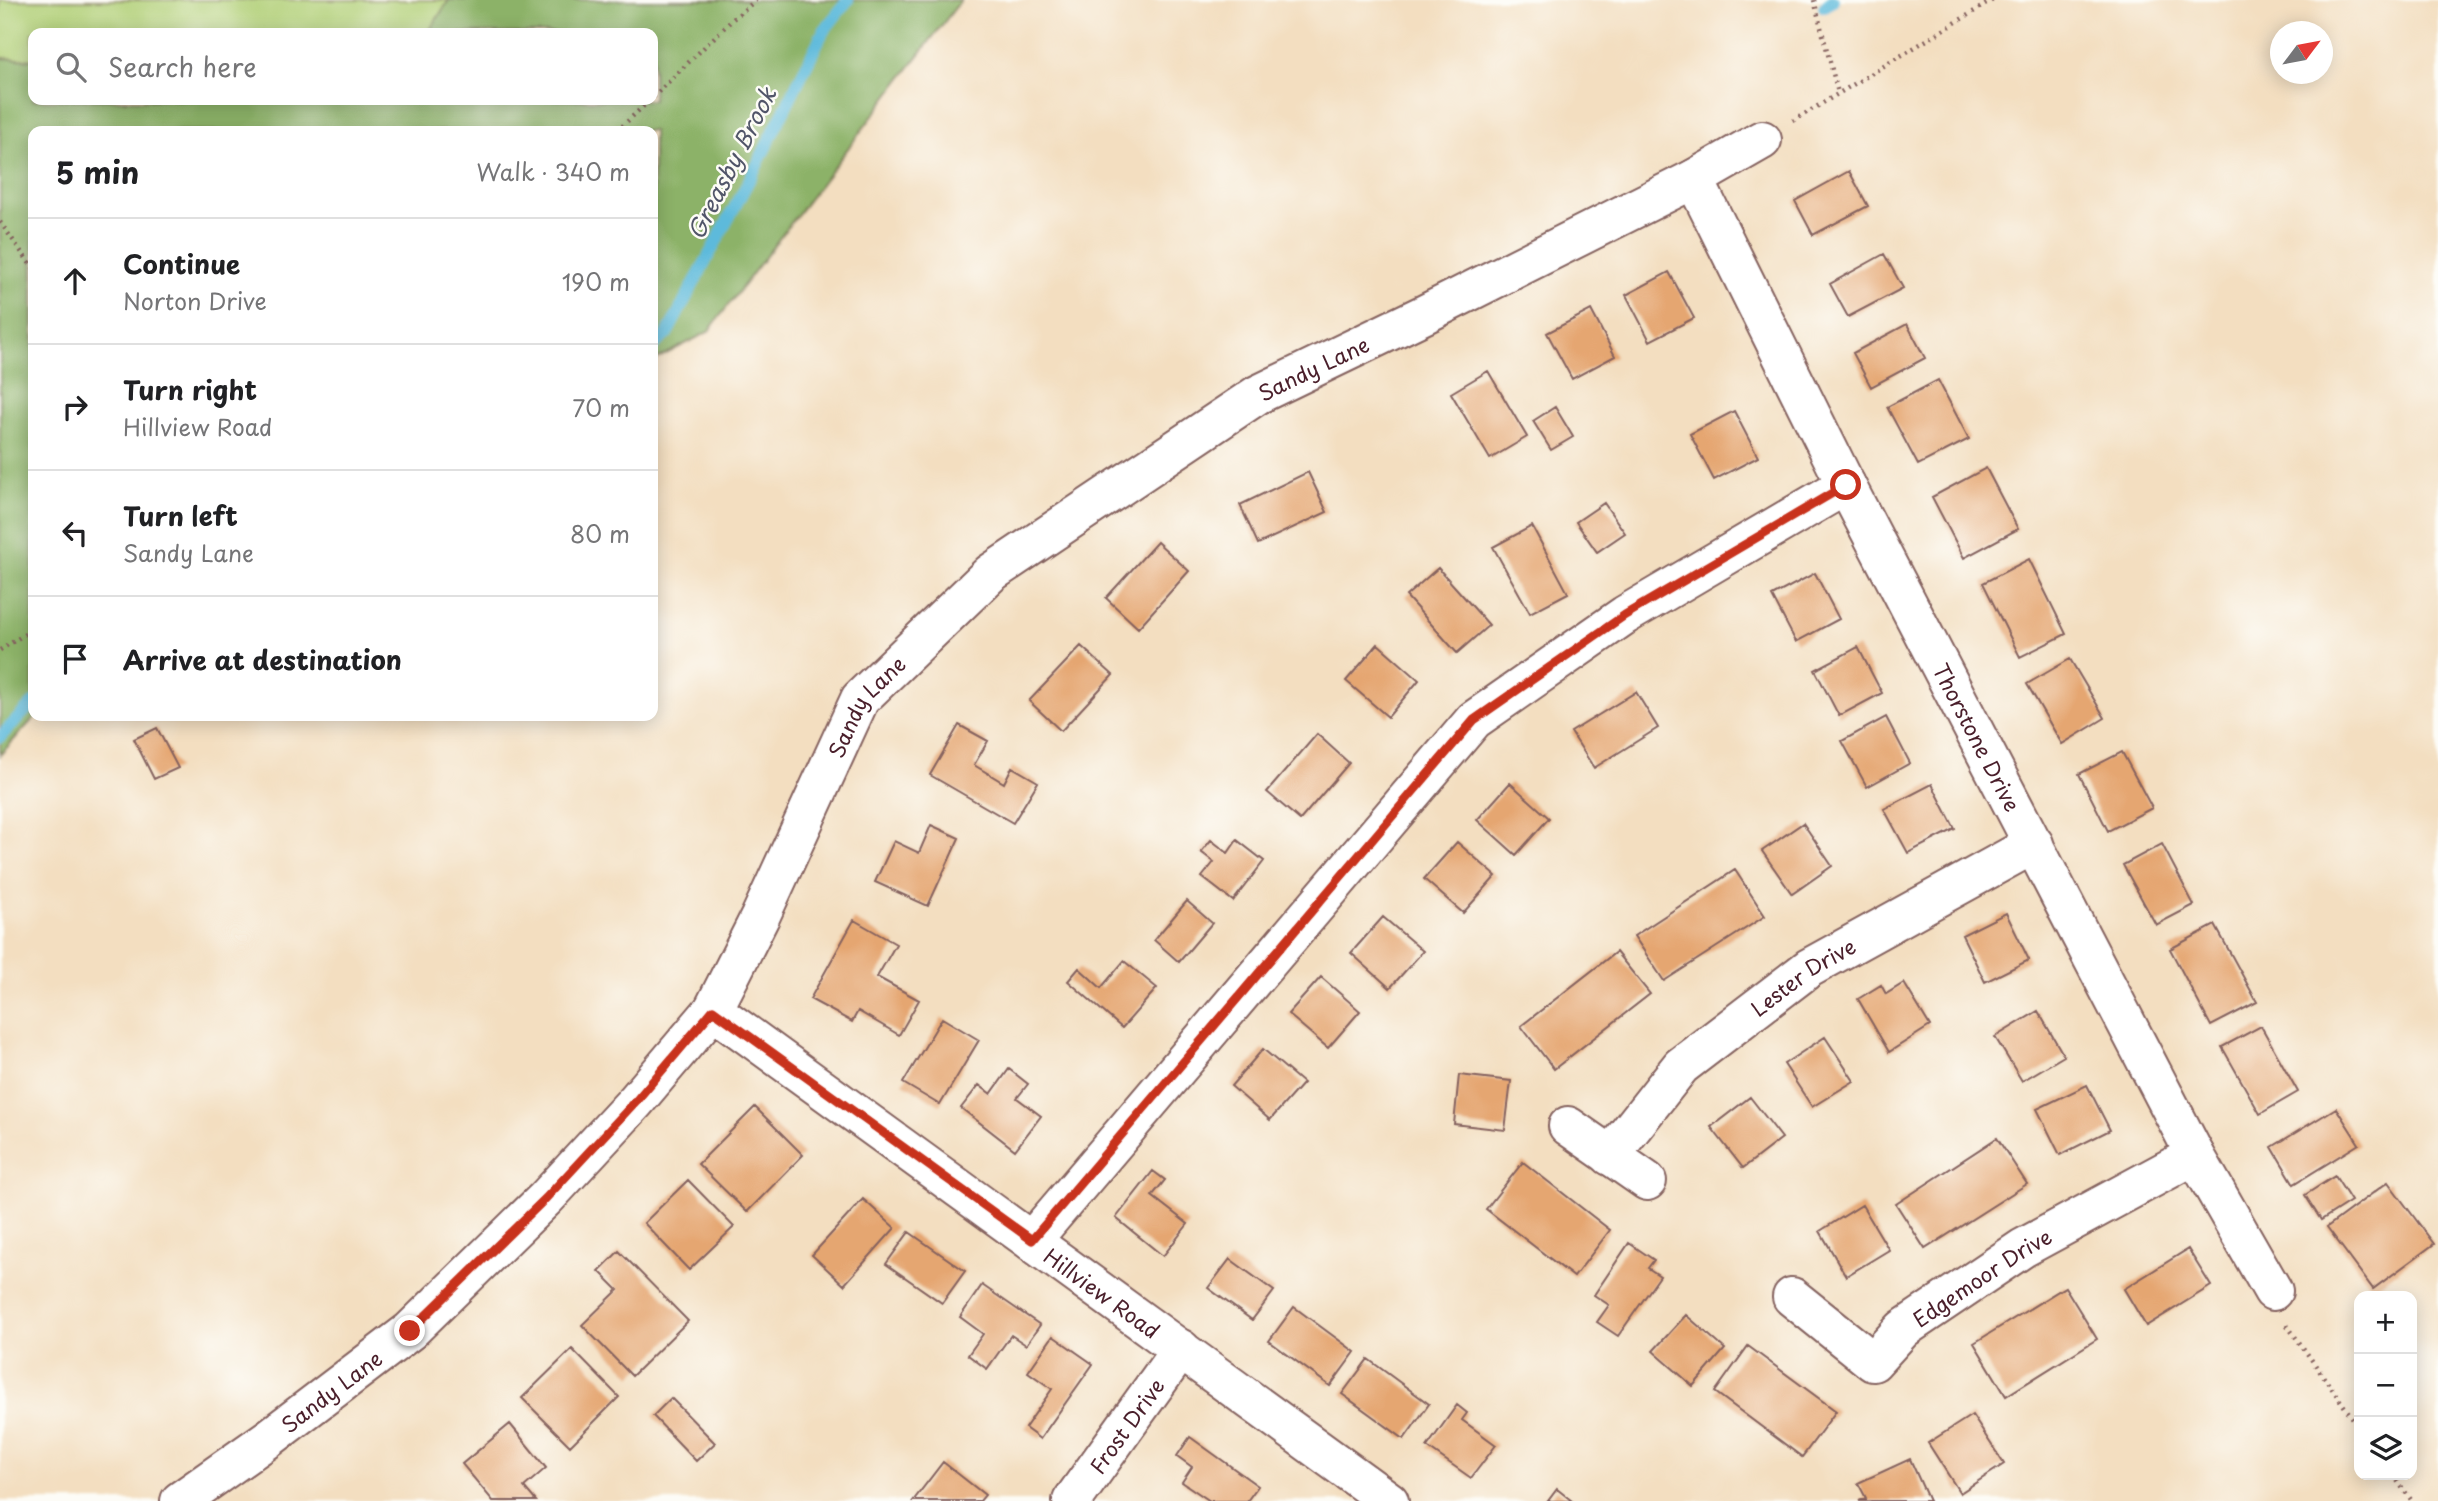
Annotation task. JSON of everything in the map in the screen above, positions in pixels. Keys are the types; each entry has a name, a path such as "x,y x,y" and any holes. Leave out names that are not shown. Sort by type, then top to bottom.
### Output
{"street":[{"name":"Sandy Lane","path":"180,1501 268,1439 410,1331 546,1198 636,1101 713,1010 760,917 860,699 991,573 1257,395 1694,179 1762,141"},
{"name":"Thorstone Drive","path":"1694,179 1846,485 2195,1155 2273,1291"},
{"path":"1032,1240 1474,720 1625,615 1846,485"},
{"name":"Lester Drive","path":"1611,1156 1681,1066 1809,968 2034,844"},
{"name":"Hillview Road","path":"713,1010 1389,1501"},
{"path":"1568,1126 1647,1181"},
{"name":"Edgemoor Drive","path":"1792,1297 1873,1362 1903,1329 2023,1248 2195,1155"},
{"name":"Frost Drive","path":"1072,1501 1181,1349"}],"path":[{"path":"658,91 733,19 757,0"},
{"path":"1814,0 1838,93"},
{"path":"1762,141 1993,0"},
{"path":"622,126 644,105"},
{"path":"0,222 28,261"},
{"path":"0,650 28,632"},
{"path":"2273,1291 2273,1306 2354,1420"},
{"path":"2397,1480 2412,1501"}],"green space":[{"path":"0,0 449,0 431,28 28,28 28,60 0,58"},
{"path":"449,0 961,0 708,332 658,358 658,126 28,126 28,721 31,721 0,755 0,58 28,60 28,105 658,105 658,28 431,28"}],"building":[{"path":"1849,171 1868,206 1813,235 1795,201"},
{"path":"1884,254 1903,288 1848,317 1830,284"},
{"path":"1669,272 1694,318 1650,341 1626,295"},
{"path":"1591,310 1615,356 1572,379 1547,333"},
{"path":"1907,324 1925,358 1871,387 1853,353"},
{"path":"1488,371 1527,437 1490,459 1451,393"},
{"path":"1938,380 1969,439 1918,465 1887,407"},
{"path":"1555,407 1573,437 1551,450 1533,421"},
{"path":"1734,411 1758,457 1714,480 1690,434"},
{"path":"1986,468 2018,529 1964,558 1932,497"},
{"path":"1308,472 1327,512 1258,544 1240,505"},
{"path":"1604,503 1625,533 1597,552 1576,522"},
{"path":"1532,526 1568,593 1530,613 1493,547"},
{"path":"1157,542 1189,571 1138,628 1106,598"},
{"path":"2029,559 2066,634 2020,657 1983,583"},
{"path":"1438,568 1489,625 1457,653 1406,596"},
{"path":"1815,573 1839,619 1796,642 1772,596"},
{"path":"1378,644 1419,680 1388,717 1346,681"},
{"path":"1081,646 1113,675 1061,731 1029,701"},
{"path":"1858,647 1882,693 1839,716 1815,670"},
{"path":"2070,659 2105,718 2062,744 2027,684"},
{"path":"1636,692 1658,728 1594,768 1571,732"},
{"path":"1886,717 1910,763 1867,787 1842,741"},
{"path":"959,725 988,741 974,765 1004,783 1012,767 1038,782 1013,823 930,775"},
{"path":"157,728 178,768 154,779 134,739"},
{"path":"1317,734 1349,763 1300,820 1267,792"},
{"path":"2122,752 2152,808 2108,831 2079,774"},
{"path":"1510,783 1549,818 1516,855 1477,820"},
{"path":"1932,784 1955,829 1908,853 1884,809"},
{"path":"1803,823 1832,866 1792,894 1762,851"},
{"path":"931,825 959,838 928,906 875,882 894,841 919,853"},
{"path":"1211,840 1228,853 1237,840 1264,861 1233,901 1202,877 1214,862 1201,852"},
{"path":"1457,842 1496,876 1463,913 1424,879"},
{"path":"2162,844 2194,905 2156,925 2123,865"},
{"path":"1735,870 1765,916 1664,981 1634,936"},
{"path":"1187,901 1212,923 1179,962 1154,940"},
{"path":"2006,913 2029,960 1985,982 1962,935"},
{"path":"1383,917 1423,951 1390,988 1351,953"},
{"path":"854,920 896,944 877,977 919,1000 899,1035 858,1011 852,1022 810,999"},
{"path":"2215,925 2257,1002 2211,1026 2170,949"},
{"path":"1616,952 1650,994 1554,1069 1521,1026"},
{"path":"1124,961 1157,988 1122,1028 1068,981 1079,968 1101,988"},
{"path":"1321,977 1360,1011 1328,1048 1288,1014"},
{"path":"1904,983 1930,1026 1889,1052 1858,999 1881,985 1886,994"},
{"path":"2038,1011 2064,1056 2022,1081 1995,1037"},
{"path":"942,1018 979,1040 940,1105 903,1083"},
{"path":"2261,1026 2298,1092 2260,1114 2222,1047"},
{"path":"1825,1037 1854,1081 1812,1107 1784,1064"},
{"path":"1263,1049 1303,1083 1270,1120 1231,1086"},
{"path":"1009,1069 1028,1084 1017,1098 1041,1116 1015,1150 961,1108 979,1085 991,1094"},
{"path":"1459,1075 1511,1081 1505,1130 1454,1124"},
{"path":"2087,1085 2110,1130 2060,1155 2037,1109"},
{"path":"1750,1097 1782,1138 1743,1168 1711,1127"},
{"path":"755,1107 803,1155 747,1212 698,1164"},
{"path":"2336,1108 2359,1144 2294,1184 2272,1147"},
{"path":"1997,1138 2027,1184 1925,1249 1896,1204"},
{"path":"1523,1162 1610,1230 1574,1277 1486,1209"},
{"path":"1153,1171 1165,1180 1152,1196 1188,1224 1163,1256 1116,1218"},
{"path":"2335,1176 2351,1201 2321,1220 2305,1195"},
{"path":"688,1180 734,1227 689,1270 644,1223"},
{"path":"2388,1182 2434,1244 2373,1289 2327,1227"},
{"path":"863,1199 895,1228 844,1285 812,1255"},
{"path":"1862,1205 1889,1250 1846,1276 1820,1231"},
{"path":"909,1232 965,1271 942,1303 886,1264"},
{"path":"1629,1243 1654,1260 1648,1268 1660,1276 1618,1336 1597,1322 1609,1305 1594,1295"},
{"path":"2188,1249 2211,1286 2146,1326 2124,1289"},
{"path":"619,1251 688,1321 632,1376 582,1325 618,1290 599,1271"},
{"path":"1230,1259 1274,1291 1252,1320 1208,1288"},
{"path":"982,1285 1040,1325 1026,1345 1011,1335 987,1369 968,1355 983,1334 960,1317"},
{"path":"2065,1287 2097,1339 2006,1396 1974,1343"},
{"path":"1294,1307 1355,1352 1330,1386 1269,1341"},
{"path":"1686,1315 1725,1349 1693,1386 1653,1351"},
{"path":"1053,1336 1093,1364 1040,1439 1025,1428 1052,1389 1028,1372"},
{"path":"1748,1346 1836,1411 1802,1457 1715,1392"},
{"path":"572,1349 619,1397 570,1446 522,1398"},
{"path":"1368,1359 1429,1404 1404,1439 1342,1394"},
{"path":"671,1398 715,1443 696,1461 653,1416"},
{"path":"1457,1405 1467,1413 1462,1420 1496,1445 1471,1478 1427,1447"},
{"path":"1972,1415 2004,1464 1960,1493 1928,1443"},
{"path":"510,1424 546,1468 524,1487 536,1501 493,1501 462,1464"},
{"path":"1190,1437 1258,1486 1247,1501 1210,1501 1182,1482 1192,1467 1177,1456"},
{"path":"1910,1459 1929,1501 1859,1501 1866,1498 1858,1483"},
{"path":"943,1462 985,1495 980,1501 913,1501"},
{"path":"1557,1489 1572,1501 1548,1501"}],"waterway":[{"name":"Greasby Brook","path":"658,342 667,334 755,169 823,32 848,0"},
{"name":"Greasby Brook","path":"1824,7 1833,0"},
{"name":"Greasby Brook","path":"0,737 28,708"}],"route":[{"path":"410,1331 546,1198 636,1101 713,1010 1032,1240 1474,720 1625,615 1846,485"}]}
